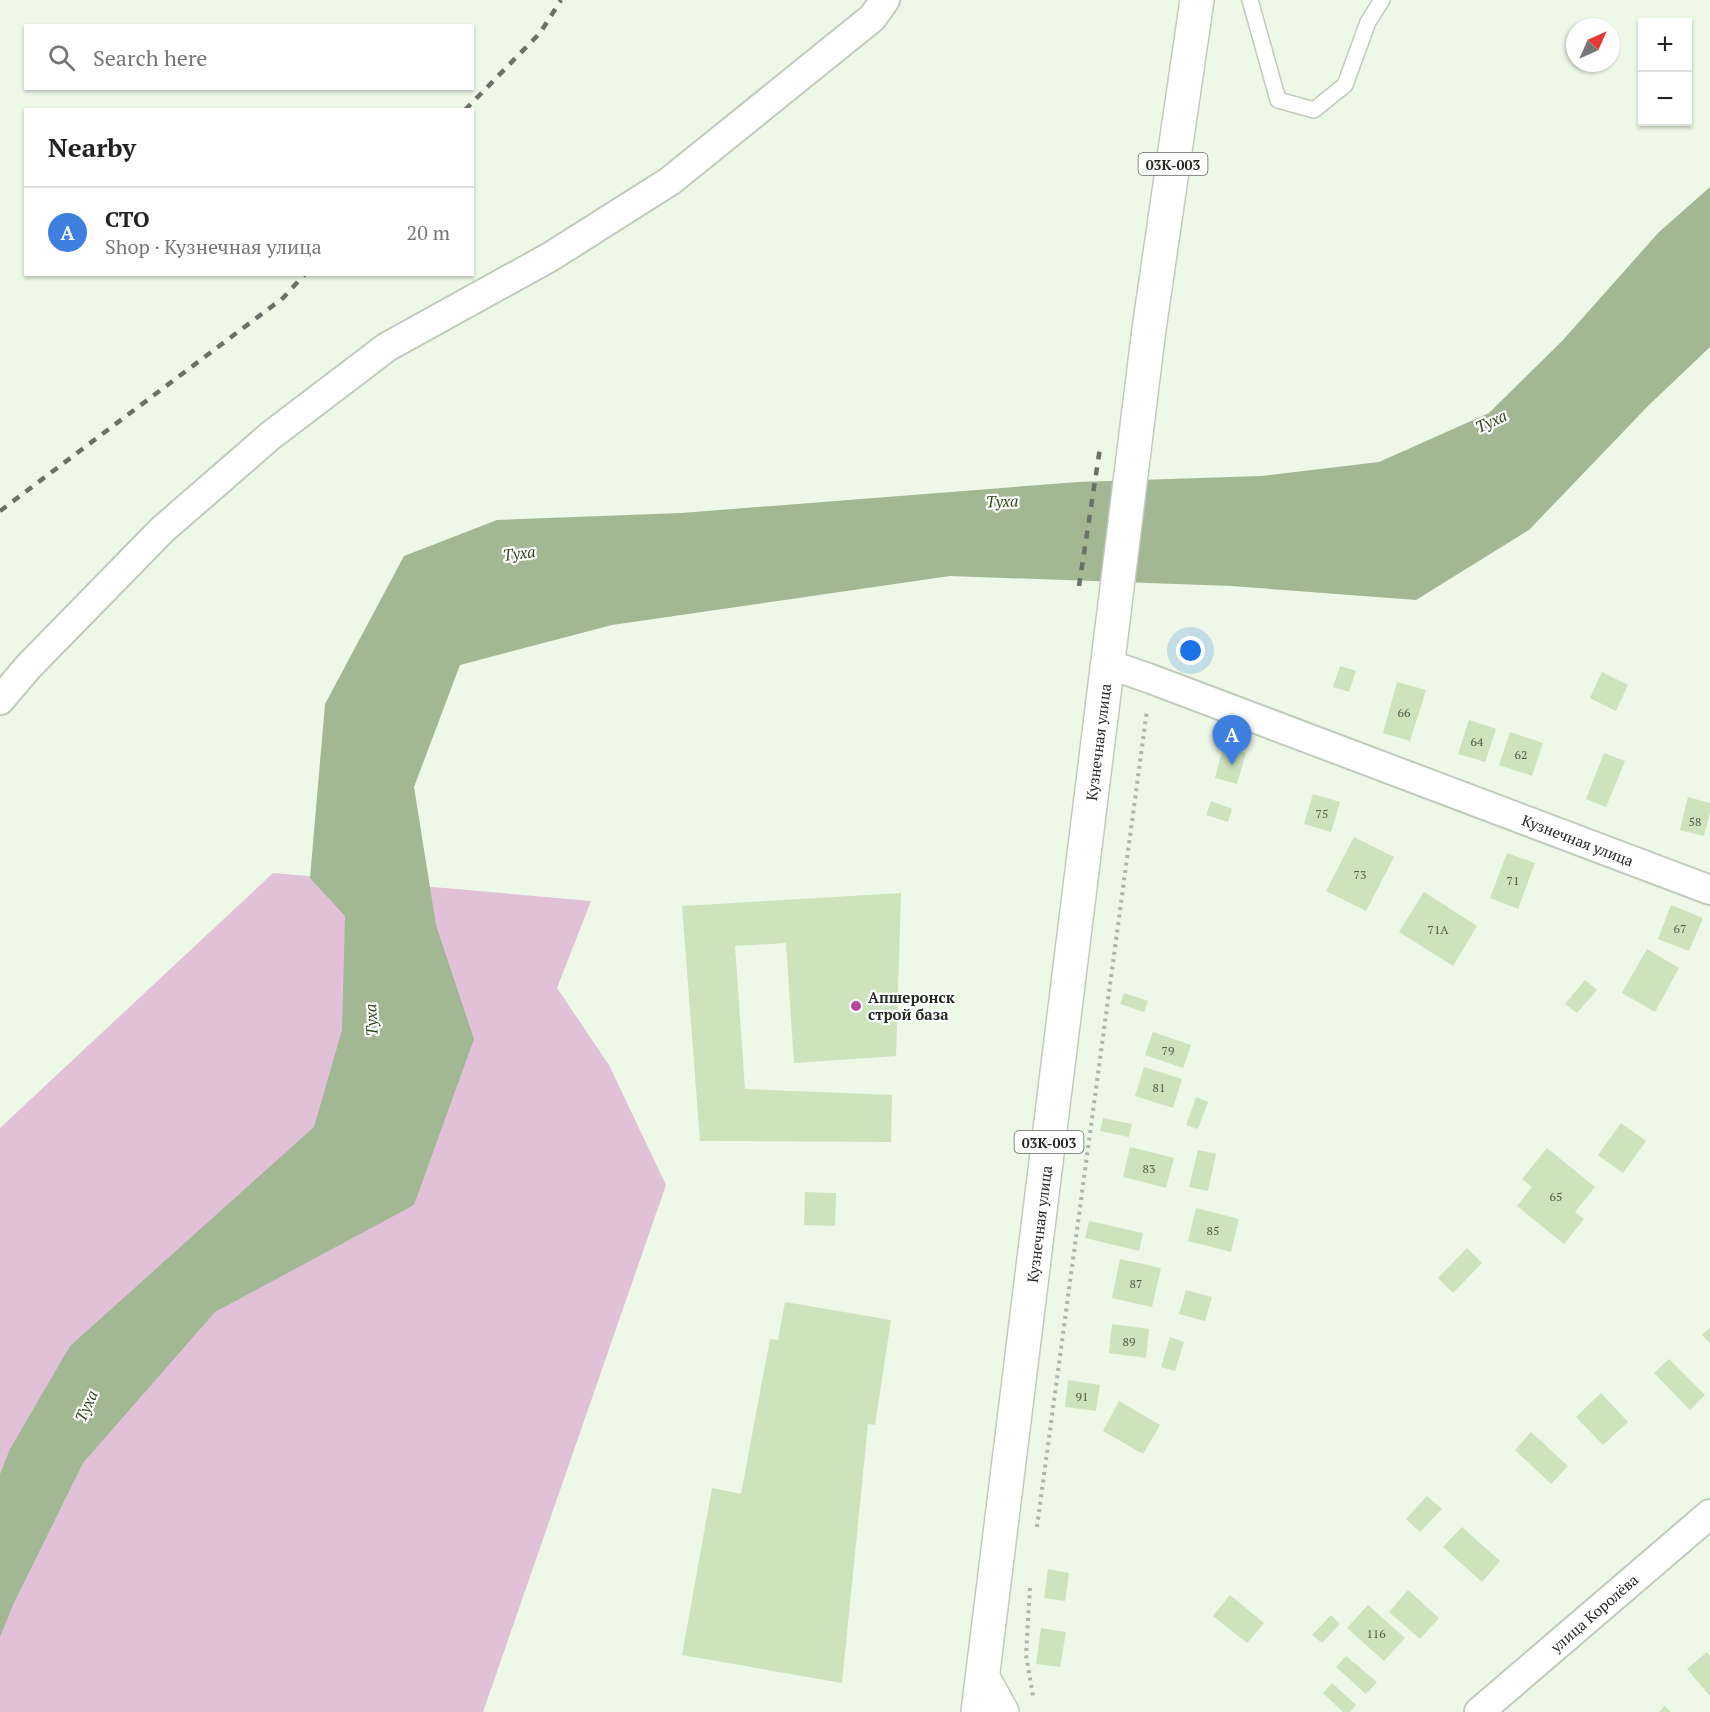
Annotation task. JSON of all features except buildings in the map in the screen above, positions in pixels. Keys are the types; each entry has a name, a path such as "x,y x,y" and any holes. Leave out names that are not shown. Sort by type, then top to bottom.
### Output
{"main road":[{"name":"Кузнечная улица","path":"978,1712 1149,329 1197,0"},
{"path":"983,1678 1002,1712"}],"street":[{"path":"0,700 29,666 162,530 270,436 387,347 550,257 670,182 872,18 885,0"},
{"name":"Кузнечная улица","path":"1108,664 1710,890"},
{"name":"улица Королёва","path":"1479,1712 1710,1514"}],"lane":[{"path":"1250,0 1278,100 1314,110 1345,85 1368,22 1382,0"}],"path":[{"path":"1036,1534 1151,679"},
{"path":"1030,1582 1026,1655 1034,1701"}],"shaded area":[{"path":"273,873 591,901 557,988 609,1065 666,1185 483,1712 0,1712 0,1128"}],"water":[{"name":"Туха","path":"1710,187 1710,347 1648,406 1529,530 1416,600 1232,586 950,576 612,625 460,665 414,787 436,925 474,1039 414,1205 215,1312 83,1463 13,1605 0,1637 0,1474 10,1449 70,1346 314,1127 342,1030 345,916 310,878 325,704 404,556 497,520 681,513 1078,482 1261,476 1379,462 1489,413 1563,340 1659,232"}],"railway":[{"path":"467,108 540,33 561,0"},
{"path":"0,511 283,298 303,276"},
{"path":"1079,586 1100,448"}],"place":[{"name":"СТО","path":"1232,765"},
{"name":"Апшеронск строй база","path":"856,1006"}]}
